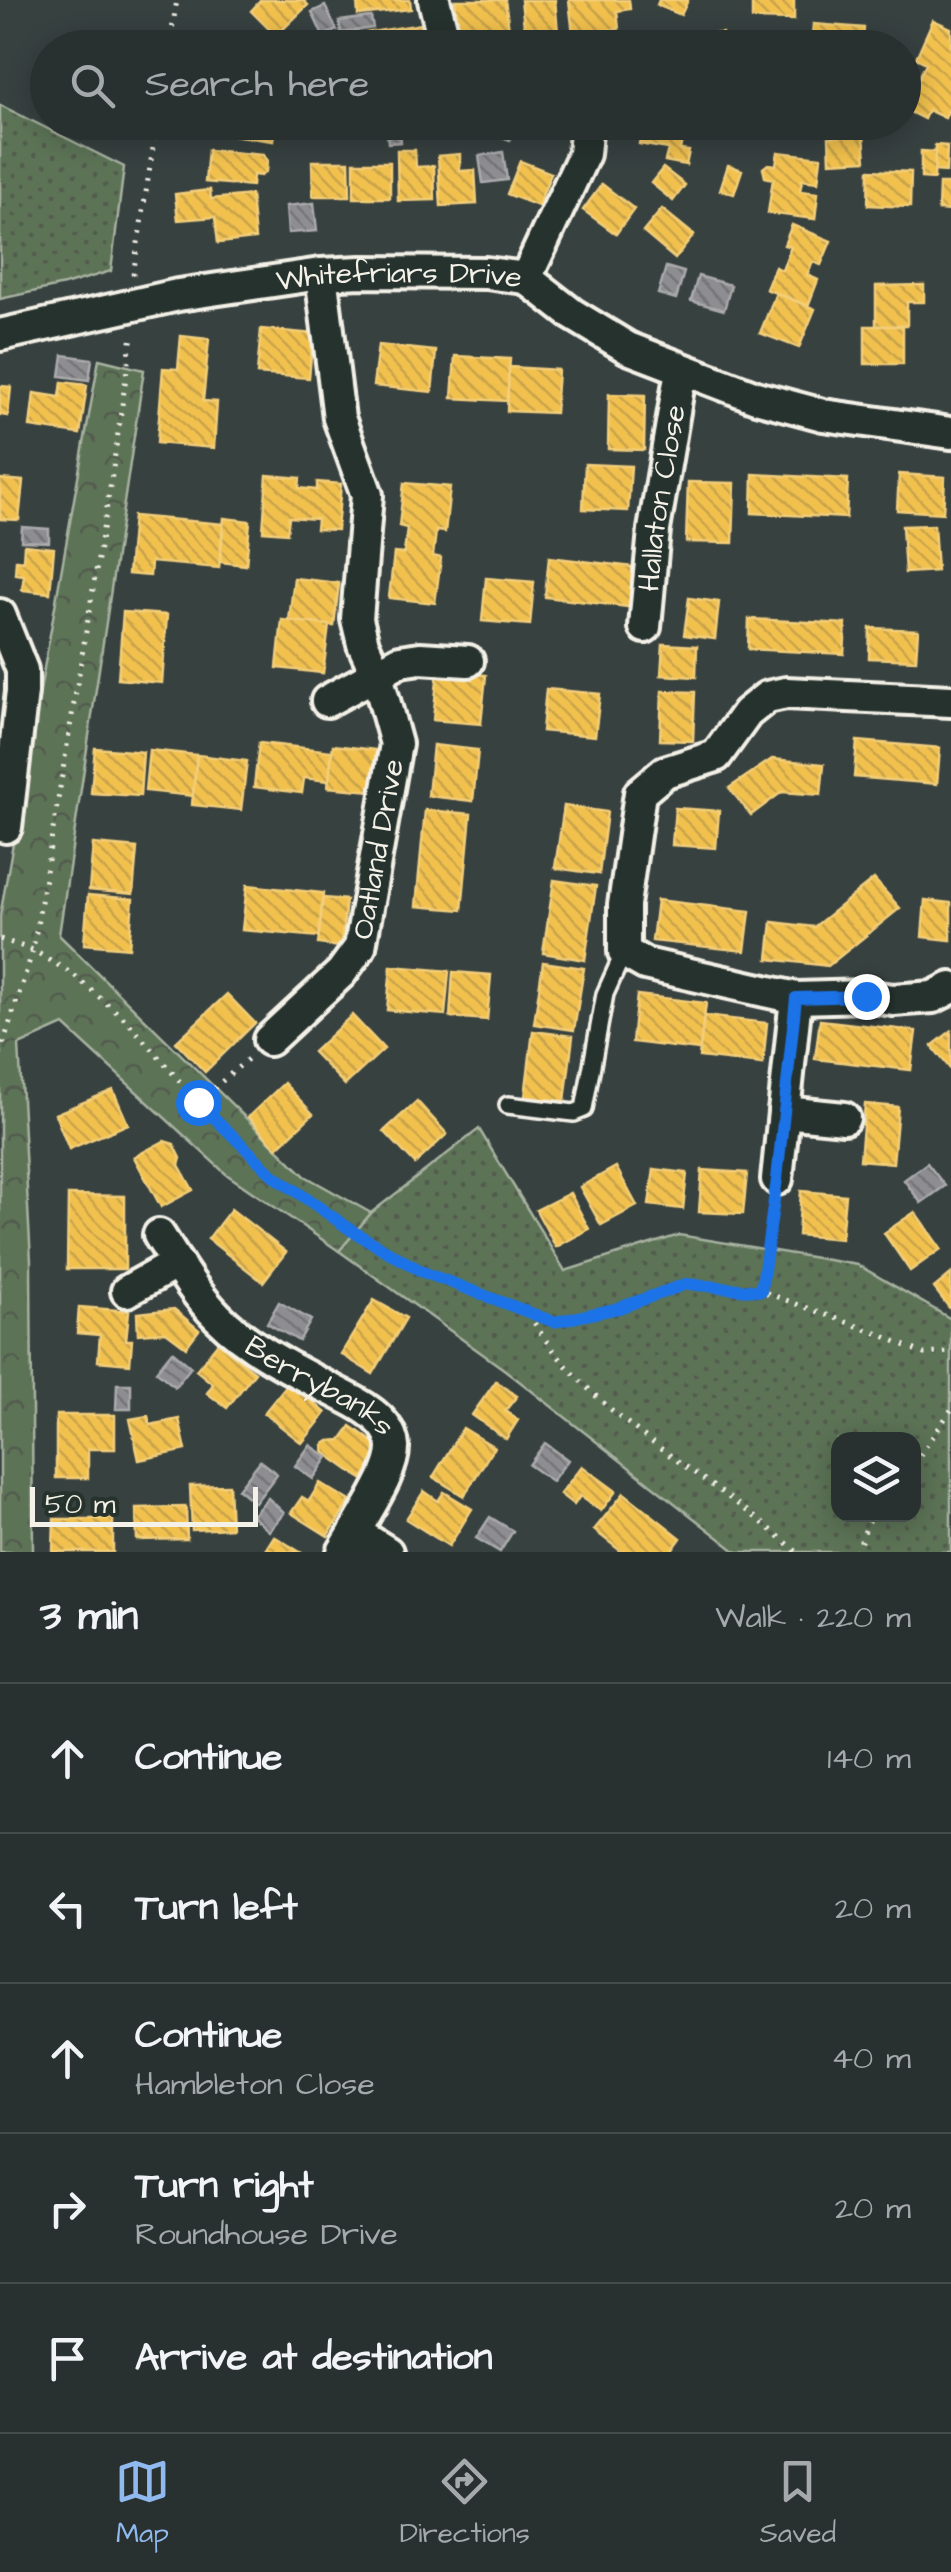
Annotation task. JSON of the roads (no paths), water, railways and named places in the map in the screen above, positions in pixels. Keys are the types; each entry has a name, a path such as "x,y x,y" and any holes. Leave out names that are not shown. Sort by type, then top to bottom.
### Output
{"street":[{"path":"434,0 442,30"},
{"path":"526,278 584,154 585,140"},
{"name":"Whitefriars Drive","path":"0,335 178,294 321,274 486,273 526,278 572,314 628,348 756,397 823,415 951,433"},
{"name":"Oatland Drive","path":"269,1040 341,973 360,947 396,744 377,675 356,620 368,495 339,418 321,274"},
{"name":"Hallaton Close","path":"645,627 654,530 682,370"},
{"path":"0,615 22,670 6,827"},
{"path":"327,701 400,660 468,660"},
{"path":"951,700 786,693 767,698 747,713 716,756 666,772 640,793 624,905 624,952 645,964 796,998 866,996 893,1000 933,996 951,988"},
{"path":"777,1179 796,998"},
{"path":"784,1112 844,1118"},
{"name":"Berrybanks","path":"160,1235 219,1318 274,1359 363,1407 388,1428 393,1450 390,1462 349,1542 387,1552"},
{"path":"127,1292 177,1263"}],"lane":[{"path":"508,1105 574,1113 584,1108 605,994 624,952"}]}
